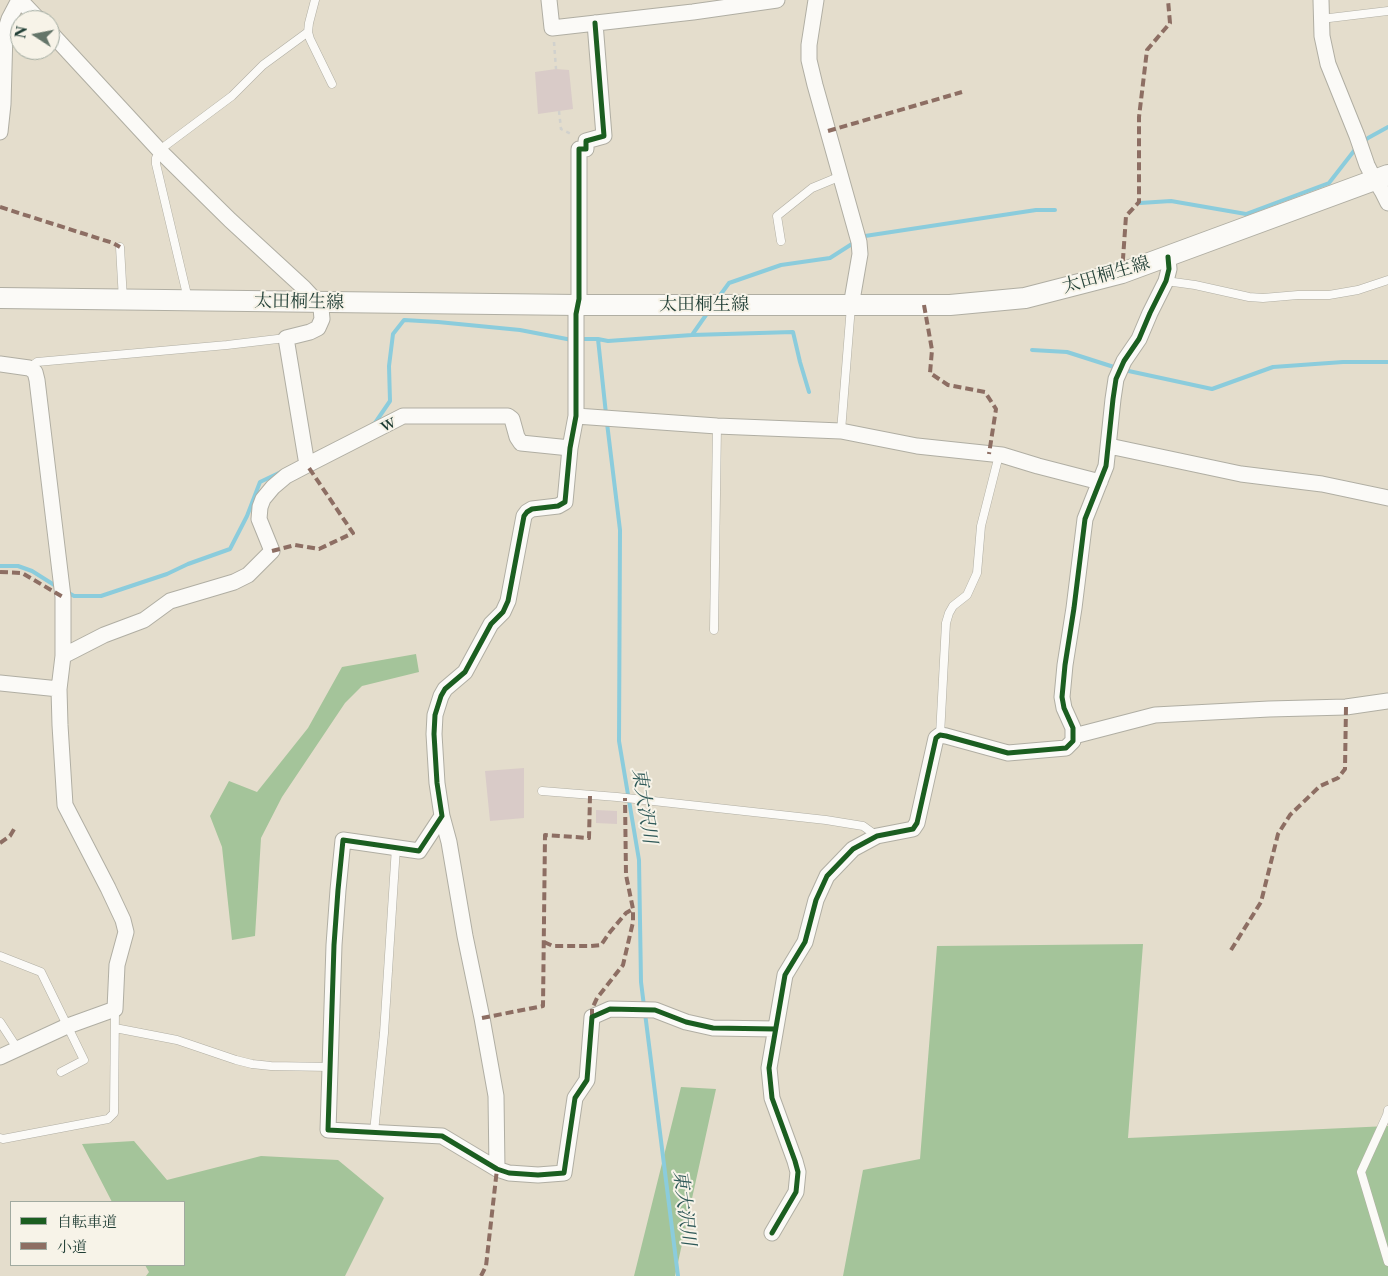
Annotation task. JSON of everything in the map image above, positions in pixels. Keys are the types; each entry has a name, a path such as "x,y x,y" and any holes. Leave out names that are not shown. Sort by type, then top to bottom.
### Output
{"main road":[{"name":"太田桐生線","path":"0,298 578,305 950,305 1025,298 1122,273 1382,178"}],"street":[{"path":"0,132 4,104 5,32 9,19 20,0 30,10"},
{"path":"549,0 552,28 692,9 777,0"},
{"path":"816,0 809,44 809,60 858,238 860,254 851,306"},
{"path":"1321,0 1322,36 1328,64 1358,136 1367,165 1382,178 1382,190 1388,203"},
{"path":"497,1169 496,1096 437,784 434,734 436,708 445,690 465,672 491,624 503,612 508,601 524,516 532,509 558,506 565,502 570,448 576,416 576,341 579,299 579,150 586,149 586,141 604,136 595,23"},
{"path":"60,43 160,151 317,302 322,314 321,323 318,328 286,338 306,460"},
{"path":"772,1233 796,1192 798,1172 772,1098 769,1068 775,1029 785,975 805,942 816,900 827,876 853,849 877,836 913,829 917,822 936,738 940,735 1008,753 1066,748 1073,741 1072,728 1062,697 1085,519 1106,466 1113,399 1120,370 1139,339 1166,281 1169,269 1168,257"},
{"path":"0,364 29,368 34,372 37,380 62,588 63,656 59,689 65,805 108,888 123,920 126,932 117,965 115,1009 68,1026 0,1057"},
{"name":"w","path":"63,656 104,635 144,620 170,601 234,582 248,575 272,551 259,519 263,499 273,487 306,460 403,416 508,416 512,419 517,437 521,443 570,448"},
{"path":"576,416 717,426 841,431 917,446 999,454 1100,482"},
{"path":"1109,446 1241,474 1322,484 1388,498"},
{"path":"0,683 59,689"},
{"path":"1074,736 1155,715 1346,707 1388,701"},
{"path":"442,816 419,851 343,840 334,945 328,1130 442,1136 497,1169 509,1173 538,1175 564,1173 575,1098 587,1080 592,1017 610,1009 655,1010 686,1022 713,1028 775,1029"}],"lane":[{"path":"315,0 308,32 332,84"},
{"path":"1321,19 1388,11"},
{"path":"189,300 156,158 160,151 232,96 263,65 308,32"},
{"path":"781,241 777,216 812,188 841,176"},
{"path":"120,247 123,300"},
{"path":"1166,281 1263,298 1329,295 1358,290 1388,280"},
{"path":"841,431 851,306"},
{"path":"29,368 37,362 227,346 286,338"},
{"path":"714,630 717,426"},
{"path":"940,735 946,623 953,606 967,595 977,573 981,526 999,454"},
{"path":"542,791 617,797 826,820 863,826 877,836"},
{"path":"374,1132 384,1033 396,847"},
{"path":"0,956 41,972 84,1060 61,1072"},
{"path":"0,1138 3,1139 108,1119 114,1113 115,1009"},
{"path":"0,1022 17,1048"},
{"path":"115,1028 177,1040 252,1064 330,1067"},
{"path":"1388,1110 1362,1172 1388,1262"}],"path":[{"path":"552,28 556,69"},
{"path":"559,111 561,129 586,141"}],"green space":[{"path":"416,654 419,672 362,686 345,703 282,797 261,838 255,936 232,940 222,847 210,816 229,781 257,792 308,728 342,667"},
{"path":"1143,944 1128,1138 1388,1126 1388,1276 843,1276 863,1170 920,1159 937,946"},
{"path":"681,1087 716,1089 675,1276 634,1276"},
{"path":"134,1141 167,1180 261,1156 338,1160 384,1198 345,1276 146,1276 149,1272 146,1266 185,1266 185,1201 111,1201 82,1144"}],"building":[{"path":"556,69 569,70 573,109 538,114 535,72"},
{"path":"524,768 524,818 490,821 485,771"},
{"path":"596,810 617,811 617,824 596,823"}],"waterway":[{"path":"1362,143 1388,127"},
{"path":"1140,203 1171,201 1246,214 1329,183 1357,147"},
{"path":"861,238 1036,210 1055,210"},
{"path":"721,294 729,283 781,265 830,258 855,242"},
{"path":"579,339 608,341 692,335 706,315"},
{"path":"373,424 390,401 389,366 393,334 404,320 520,330 572,340"},
{"path":"692,335 793,332 809,392"},
{"name":"東大沢川","path":"598,339 606,414"},
{"path":"1032,350 1067,352 1117,368"},
{"path":"1124,370 1212,389 1273,367 1343,362 1388,362"},
{"name":"東大沢川","path":"607,423 620,530 619,741 639,860 641,982 644,1006"},
{"path":"67,592 74,596 101,596 167,574 188,564 230,549 247,516 260,482 281,472"},
{"path":"0,566 18,566 32,571 59,588"},
{"name":"東大沢川","path":"645,1013 678,1276"}],"marked path":[{"path":"1122,273 1126,216 1139,202 1139,117 1147,50 1170,23 1168,0"},
{"path":"828,131 962,92"},
{"path":"0,207 113,243 120,247"},
{"path":"924,305 932,350 930,373 948,385 985,392 996,409 989,454"},
{"path":"272,551 295,545 319,549 353,533 307,465"},
{"path":"0,572 22,573 63,597"},
{"path":"1231,950 1261,902 1278,834 1290,815 1320,786 1338,778 1345,769 1346,707"},
{"path":"482,1018 543,1006 545,835 589,838 590,796"},
{"path":"592,1017 592,1009 597,998 623,965 633,922 633,909 626,875 625,798"},
{"path":"0,843 10,836 16,826"},
{"path":"544,942 553,946 601,945 626,913 633,909"},
{"path":"481,1276 486,1266 497,1169"}],"cycle path":[{"path":"595,23 604,136 586,141 586,149 579,149 579,299 576,314 576,416 570,448 565,502 558,506 532,509 524,516 508,601 503,612 491,624 465,672 445,689 441,696 435,715 434,734 437,783 442,816 419,851 343,840 334,945 328,1130 442,1136 497,1169 509,1173 538,1175 564,1173 575,1098 587,1080 592,1017 610,1009 655,1010 686,1022 713,1028 775,1029"},
{"path":"772,1233 796,1192 798,1172 772,1098 769,1068 785,975 805,942 816,900 827,876 853,849 877,836 913,829 917,823 936,738 940,735 1008,753 1066,748 1073,741 1073,728 1064,708 1062,697 1085,519 1106,466 1116,379 1124,361 1139,339 1166,281 1169,269 1168,257"}]}
